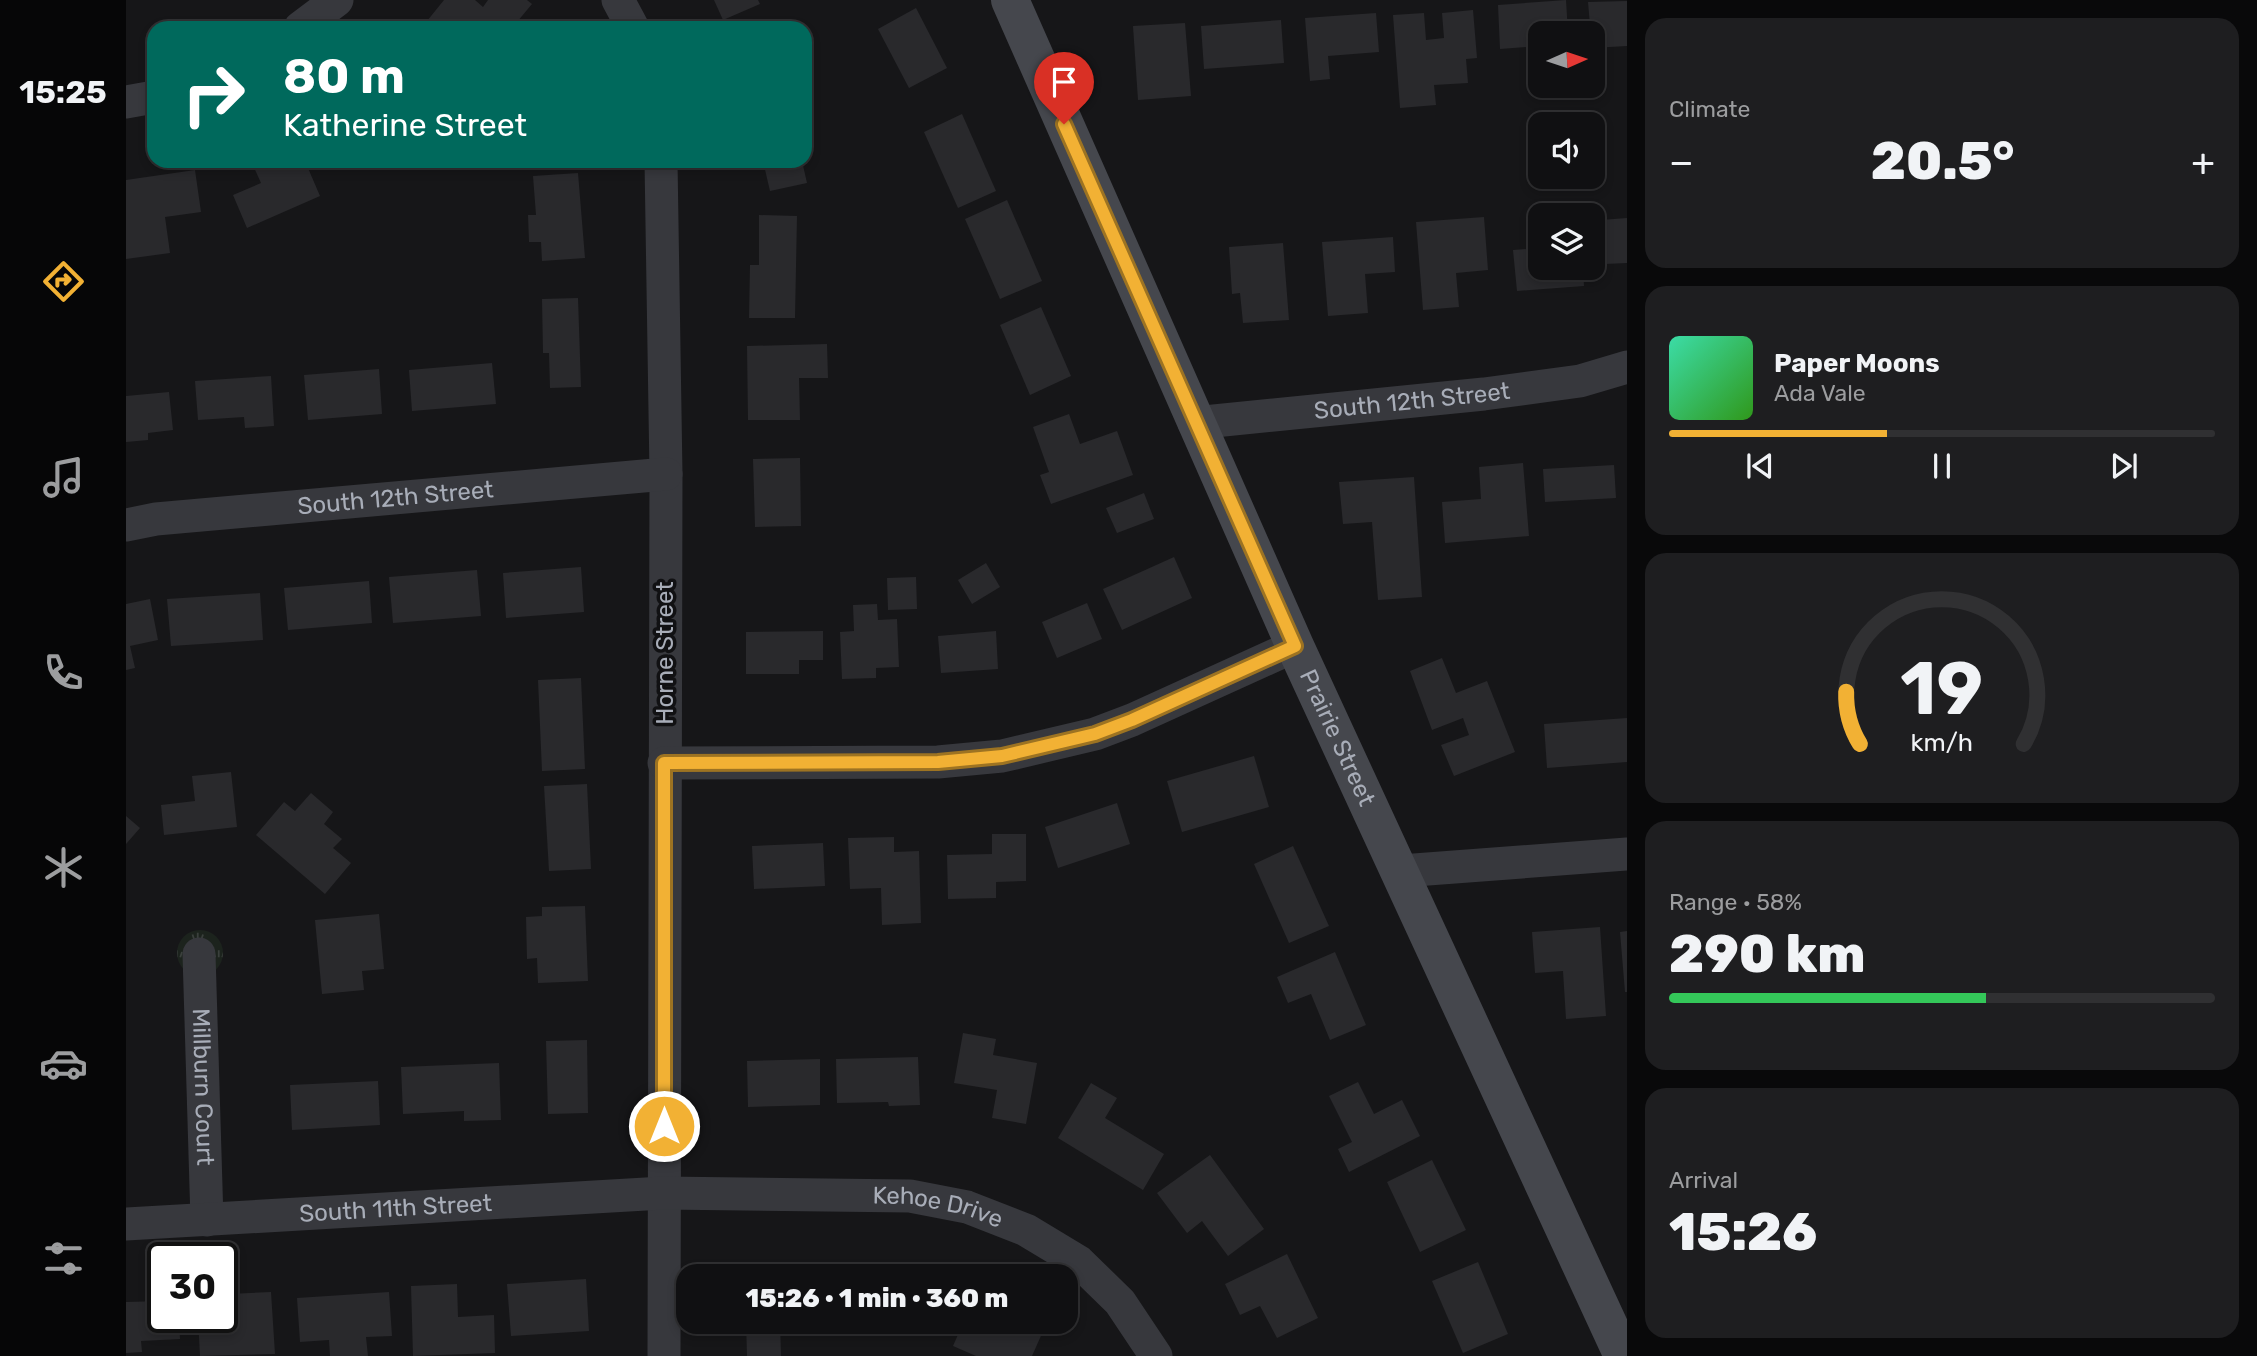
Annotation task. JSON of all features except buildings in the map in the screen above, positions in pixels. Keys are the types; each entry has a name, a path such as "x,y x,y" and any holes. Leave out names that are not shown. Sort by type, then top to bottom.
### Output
{"street":[{"path":"309,21 337,0"},
{"path":"618,0 629,21"},
{"name":"Prairie Street","path":"1010,0 1295,646 1623,1356"},
{"path":"126,102 147,98"},
{"name":"Horne Street","path":"661,168 666,474 664,1356"},
{"name":"South 12th Street","path":"1194,422 1484,394 1580,381 1627,367"},
{"name":"South 12th Street","path":"126,525 156,519 666,474"},
{"path":"664,763 938,762 1002,756 1095,734 1120,725 1174,704 1295,646"},
{"path":"1401,871 1627,854"},
{"name":"Millburn Court","path":"199,954 207,1220"},
{"name":"South 11th Street","path":"126,1224 663,1193"},
{"name":"Kehoe Drive","path":"663,1193 910,1196 967,1207 1027,1230 1079,1262 1121,1302 1156,1356"}],"green space":[{"path":"200,930 216,937 223,953 216,969 200,976 184,969 177,953 184,937"}],"route":[{"path":"664,1126 664,763 938,762 1002,756 1095,734 1174,704 1295,646 1064,124"}]}
